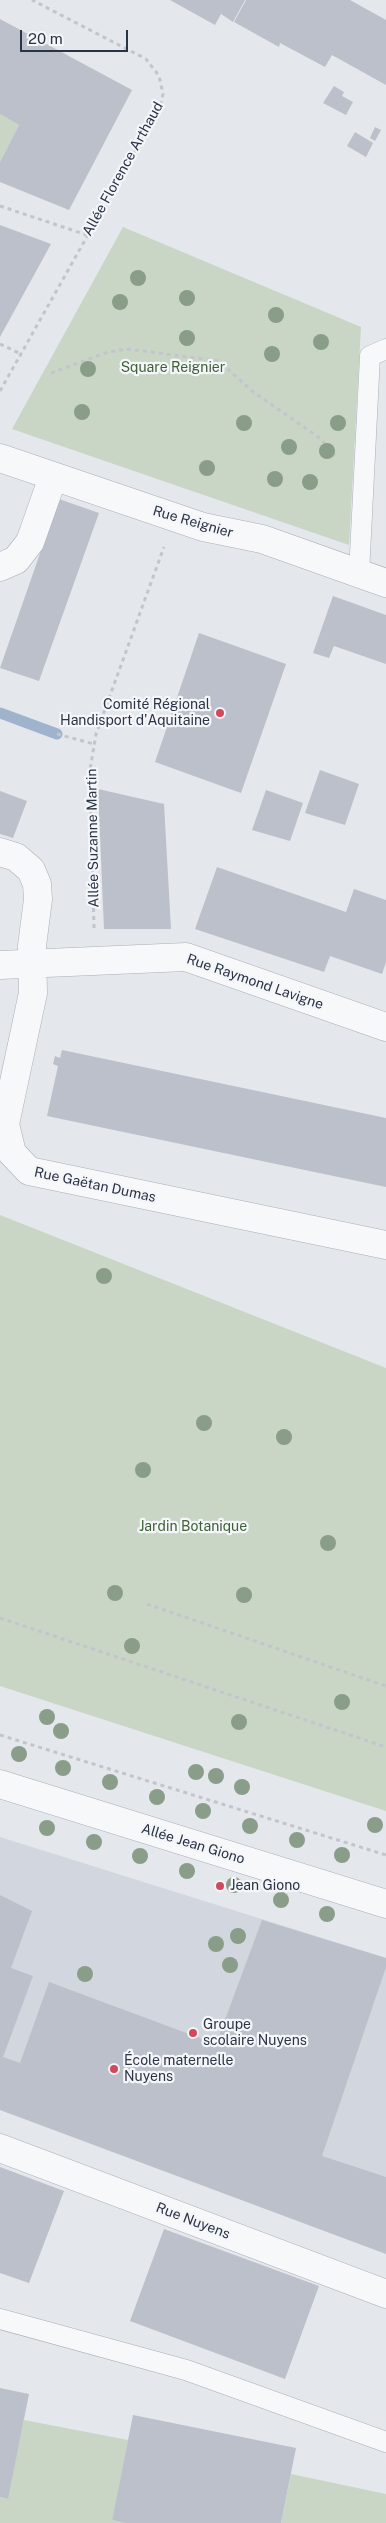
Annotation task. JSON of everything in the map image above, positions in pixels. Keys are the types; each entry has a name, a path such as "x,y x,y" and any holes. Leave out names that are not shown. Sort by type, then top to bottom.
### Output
{"street":[{"name":"Rue Reignier","path":"0,458 203,527 262,539 386,583"},
{"path":"0,567 16,560 30,542 53,477"},
{"name":"Rue Gaëtan Dumas","path":"0,852 16,857 31,870 37,884 32,962 33,993 5,1124 12,1153 29,1171 386,1245"},
{"name":"Rue Raymond Lavigne","path":"0,964 186,957 386,1027"},
{"name":"Allée Jean Giono","path":"0,1784 386,1904"},
{"name":"Rue Nuyens","path":"0,2148 386,2294"}],"lane":[{"path":"359,574 370,356 386,349"},
{"path":"0,2319 186,2370 386,2442"}],"path":[{"name":"Allée Florence Arthaud","path":"0,391 160,107 163,94 159,76 146,59 32,0"},
{"path":"0,206 87,236"},
{"path":"0,344 20,354"},
{"path":"51,373 108,352 128,349 219,361 258,396 321,439 364,488"},
{"name":"Allée Suzanne Martin","path":"95,961 90,770 94,744 174,518"},
{"path":"57,734 94,744"},
{"path":"147,1604 386,1686"},
{"path":"0,1618 386,1747"},
{"path":"0,1735 386,1855"}],"shaded area":[{"name":"Groupe scolaire Nuyens","path":"0,1837 386,1958 386,2253 0,2109"}],"green space":[{"path":"0,114 19,125 0,162"},
{"name":"Square Reignier","path":"123,227 361,327 349,545 12,429"},
{"name":"Jardin Botanique","path":"0,1215 386,1368 386,1811 0,1686"},
{"path":"24,2420 128,2440 112,2520 125,2523 0,2523 0,2497 7,2499"},
{"path":"291,2474 386,2494 386,2523 281,2523"}],"building":[{"path":"170,0 245,0 233,22 221,14 215,25"},
{"path":"246,0 350,0 386,20 386,85 332,55 325,67 280,43 279,47 234,22"},
{"path":"0,19 132,90 69,210 0,182 0,162 19,125 0,114"},
{"path":"334,86 344,92 342,96 353,102 346,115 323,103"},
{"path":"375,127 381,130 375,141 370,138"},
{"path":"355,132 373,143 366,157 347,146"},
{"path":"0,225 51,244 0,337"},
{"path":"59,499 99,513 39,681 0,668"},
{"path":"333,596 386,615 386,664 334,646 329,658 313,653"},
{"name":"Comité Régional Handisport d'Aquitaine","path":"199,633 286,664 241,793 155,762"},
{"path":"320,770 359,784 345,825 305,813"},
{"path":"98,789 164,804 171,929 104,929"},
{"path":"266,790 303,803 290,841 252,830"},
{"path":"0,791 27,801 13,838 0,834"},
{"path":"217,867 346,912 354,889 386,900 386,962 382,974 330,956 324,972 195,929"},
{"path":"62,1050 386,1118 386,1187 47,1116 58,1066 53,1064 55,1056 60,1058"},
{"name":"Groupe scolaire Nuyens","path":"0,1895 32,1911 11,1968 33,1976 3,2057 20,2063 49,1982 216,2044 262,1920 386,1958 386,1967 322,2156 386,2177 386,2254 0,2110"},
{"path":"0,2167 64,2191 29,2283 0,2273"},
{"path":"164,2229 319,2286 285,2379 130,2321"},
{"path":"0,2388 29,2394 8,2499 0,2497"},
{"path":"133,2415 296,2448 281,2523 125,2523 112,2520"}],"waterway":[{"path":"0,713 57,734"}],"place":[{"name":"Comité Régional Handisport d'Aquitaine","path":"220,713"},
{"name":"Jean Giono","path":"220,1886"},
{"name":"Groupe scolaire Nuyens","path":"193,2033"},
{"name":"École maternelle Nuyens","path":"114,2069"}]}
